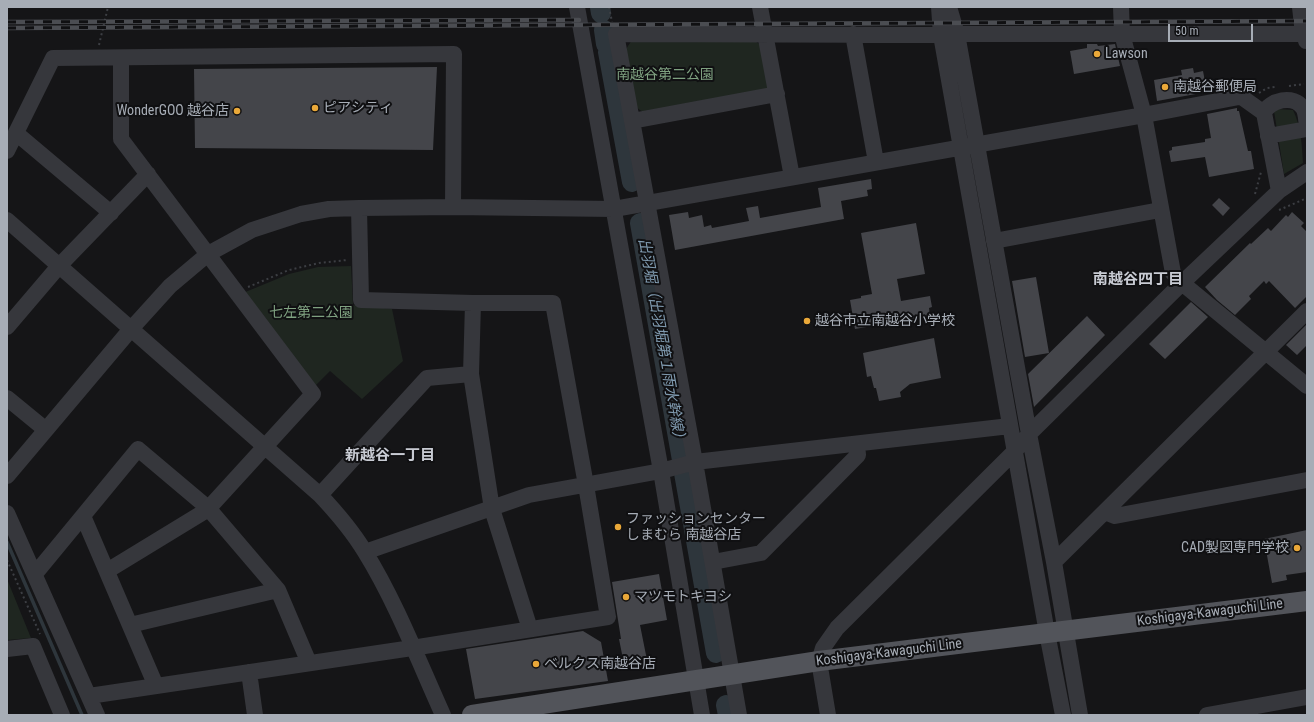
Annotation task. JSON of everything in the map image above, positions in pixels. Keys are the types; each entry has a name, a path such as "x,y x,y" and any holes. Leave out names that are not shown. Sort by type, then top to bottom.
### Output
{"main road":[{"name":"Koshigaya-Kawaguchi Line","path":"472,715 819,661 1307,601"}],"street":[{"path":"576,7 661,471 702,715"},
{"path":"760,7 792,177"},
{"path":"939,7 949,34"},
{"path":"949,7 949,34 969,146 1010,426 1056,632 1080,715"},
{"path":"1121,7 1122,34 1144,115 1160,210 1173,273 1182,283 1265,353 1307,386"},
{"path":"739,715 695,462 616,34 1122,34 1305,39 1300,7"},
{"path":"853,34 876,162"},
{"path":"7,152 53,58 454,54 453,207"},
{"path":"107,571 208,508 264,445 313,394 121,139 121,58"},
{"path":"632,121 777,94"},
{"path":"7,476 131,329 170,286 208,254 252,230 301,214 330,209 359,208 453,207 614,209 1239,97 1243,98 1264,113"},
{"path":"1278,191 1264,113 1266,108 1272,104 1303,97 1307,126"},
{"path":"1268,136 1307,129"},
{"path":"16,133 111,213"},
{"path":"969,146 994,241 1054,562 1056,632 1063,715"},
{"path":"828,715 819,661 823,648 837,628 1015,451 1029,434 1182,283 1278,191 1307,172"},
{"path":"7,327 59,266 148,174"},
{"path":"89,696 412,648 608,616 553,303 473,303 361,300 359,208"},
{"path":"994,241 1160,210"},
{"path":"7,220 320,495 344,522 365,552 394,606 443,715"},
{"path":"473,303 471,374 492,509 530,629"},
{"path":"1054,562 1307,311"},
{"path":"320,495 427,378 471,374"},
{"path":"7,398 46,430"},
{"path":"365,552 529,495 661,471 695,462 1010,426"},
{"path":"713,562 761,553 858,455 857,444"},
{"path":"35,574 138,449 208,508 278,590 309,663"},
{"path":"1104,512 1115,516 1307,480"},
{"path":"7,513 97,715"},
{"path":"83,516 156,686"},
{"path":"130,625 278,590"},
{"path":"7,649 32,646 62,715"},
{"path":"249,672 256,715"},
{"path":"1207,715 1307,697"}],"path":[{"path":"96,58 108,7"},
{"path":"1250,199 1256,193 1261,172"},
{"path":"243,289 289,270 319,262 349,260"}],"green space":[{"name":"南越谷第二公園","path":"632,40 753,40 761,45 770,87 767,91 644,113 636,107 626,49"},
{"path":"1277,109 1293,110 1298,122 1302,143 1303,163 1284,174 1274,111"},
{"name":"七左第二公園","path":"351,266 353,305 392,309 403,361 362,399 330,371 313,388 243,293 289,274 318,267"},
{"path":"7,579 31,638 7,640"}],"building":[{"path":"1087,44 1097,44 1098,46 1115,44 1120,66 1074,74 1070,51 1087,48"},
{"name":"ピアシティ","path":"437,67 433,150 195,148 194,69"},
{"path":"1193,68 1194,73 1203,71 1207,92 1157,101 1154,80 1182,75 1181,70"},
{"path":"1237,108 1248,151 1251,151 1254,169 1209,177 1205,157 1171,162 1169,151 1172,150 1172,147 1205,142 1205,139 1211,138 1207,114"},
{"path":"871,179 872,189 867,190 868,196 841,201 844,219 675,250 669,215 688,212 689,218 702,215 704,227 711,225 712,228 749,221 746,208 758,206 760,218 821,207 818,188"},
{"path":"1219,198 1230,208 1223,216 1212,205"},
{"path":"1292,212 1304,223 1301,226 1307,232 1307,296 1295,308 1269,281 1266,284 1264,281 1249,296 1251,299 1235,315 1217,300 1205,287 1250,243 1251,244 1268,228 1271,231 1286,215 1288,217"},
{"path":"916,223 925,274 897,279 901,301 930,296 932,307 929,308 930,316 855,329 850,300 872,294 861,233"},
{"path":"1036,277 1049,353 1025,357 1012,281"},
{"path":"1191,302 1208,317 1165,359 1149,344"},
{"path":"1087,316 1105,335 1034,407 1028,374"},
{"path":"1307,324 1307,345 1297,355 1286,345"},
{"path":"934,338 941,378 910,384 900,392 901,397 879,401 871,376 867,377 863,353"},
{"path":"1307,530 1307,572 1286,575 1287,580 1272,583 1264,539"},
{"path":"659,574 667,620 640,625 647,660 624,664 619,639 621,639 612,582"},
{"name":"ベルクス南越谷店","path":"583,631 601,642 608,681 475,699 466,649"}],"waterway":[{"name":"出羽堀（出羽堀第１雨水幹線）","path":"600,7 601,13"},
{"name":"出羽堀（出羽堀第１雨水幹線）","path":"604,30 606,44"},
{"name":"出羽堀（出羽堀第１雨水幹線）","path":"608,52 632,182"},
{"name":"出羽堀（出羽堀第１雨水幹線）","path":"640,223 682,460"},
{"name":"出羽堀（出羽堀第１雨水幹線）","path":"684,473 716,653"},
{"path":"7,542 82,715"},
{"name":"出羽堀（出羽堀第１雨水幹線）","path":"726,705 728,715"}],"railway":[{"path":"7,22 579,20"},
{"path":"7,28 1307,21"}],"place":[{"name":"Lawson","path":"1097,54"},
{"name":"南越谷郵便局","path":"1165,87"},
{"name":"ピアシティ","path":"315,108"},
{"name":"WonderGOO 越谷店","path":"237,111"},
{"name":"越谷市立南越谷小学校","path":"807,321"},
{"name":"ファッションセンター しまむら 南越谷店","path":"618,527"},
{"name":"CAD製図専門学校","path":"1297,548"},
{"name":"マツモトキヨシ","path":"626,597"},
{"name":"ベルクス南越谷店","path":"536,664"}],"district":[{"name":"南越谷四丁目","path":"1138,280"},
{"name":"新越谷一丁目","path":"390,456"}]}
